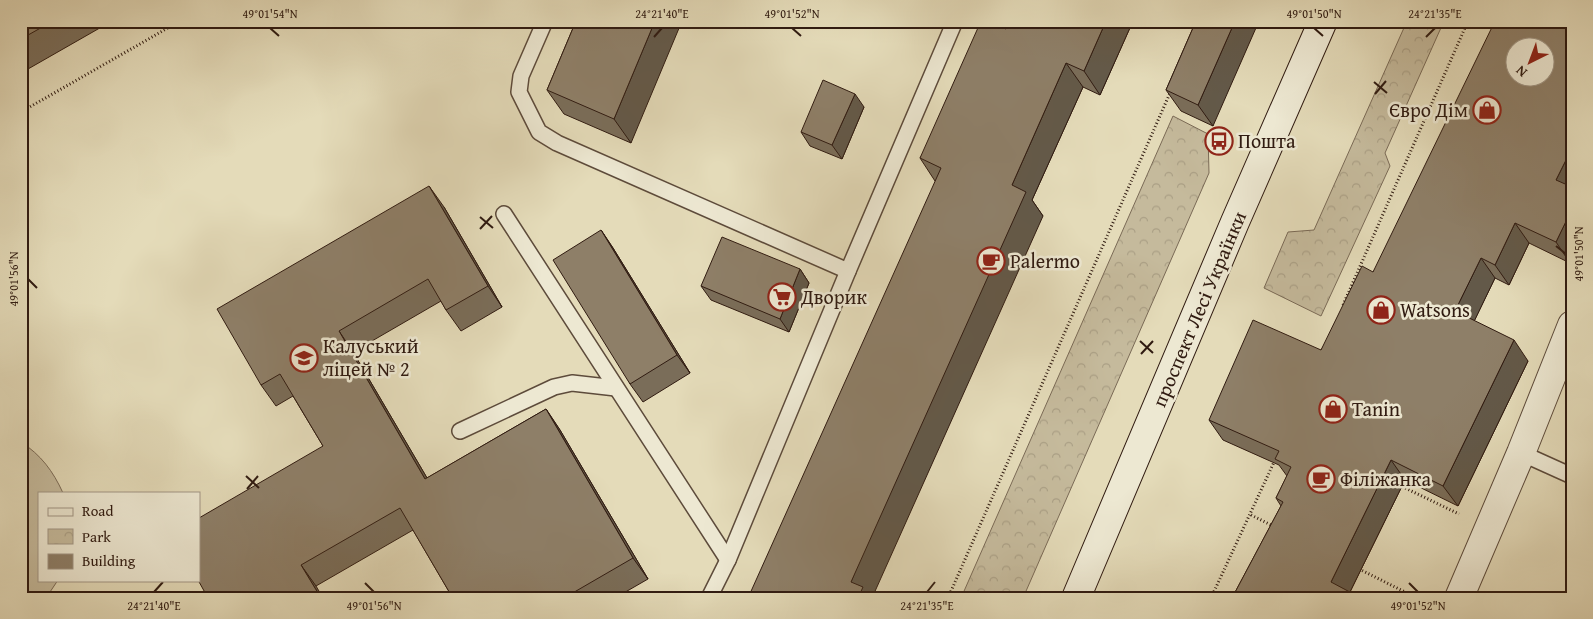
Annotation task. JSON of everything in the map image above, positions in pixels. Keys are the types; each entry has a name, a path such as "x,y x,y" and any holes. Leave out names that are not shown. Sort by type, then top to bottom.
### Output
{"main road":[{"name":"проспект Лесі Українки","path":"1076,598 1235,222 1323,21"},
{"path":"1459,598 1521,453 1572,325"}],"lane":[{"path":"544,21 521,76 519,92 538,132 558,143 848,271"},
{"path":"709,598 728,560 848,271 955,21"},
{"path":"504,214 728,560"},
{"path":"460,430 554,387 572,383 616,388"},
{"path":"1521,453 1572,476"}],"path":[{"path":"21,112 180,21"},
{"path":"1340,313 1468,21"},
{"path":"948,598 1174,84"},
{"path":"1211,598 1277,456"},
{"path":"1392,482 1488,529"},
{"path":"1251,515 1277,528"},
{"path":"1356,567 1417,598"}],"green space":[{"path":"1407,21 1444,21 1385,153 1390,166 1321,316 1264,288 1288,232 1314,230"},
{"path":"1173,116 1208,134 1209,173 1023,598 961,598"},
{"path":"21,442 35,452 46,464 62,492 38,492 38,582 57,582 46,598 21,598"}],"building":[{"path":"21,21 53,21 21,39"},
{"path":"576,21 655,21 614,119 547,90"},
{"path":"981,21 989,21 1006,29 1009,21 1106,21 1084,71 1066,63 1012,185 1026,192 851,582 863,587 858,598 748,598 941,168 920,158"},
{"path":"1196,21 1235,21 1198,105 1166,90"},
{"path":"1495,21 1572,21 1572,148 1556,180 1572,187 1572,209 1556,242 1515,223 1495,265 1481,258 1455,311 1514,340 1443,486 1391,460 1331,582 1361,598 1232,598 1283,502 1276,498 1291,467 1275,459 1279,451 1209,420 1253,320 1321,350 1362,266 1373,272"},
{"path":"823,80 855,94 832,145 801,132"},
{"path":"429,186 488,286 446,310 428,279 339,331 425,479 546,409 633,558 564,598 447,598 451,595 400,508 301,565 321,598 208,598 199,582 200,517 323,446 280,374 261,385 217,309"},
{"path":"601,230 677,355 630,384 553,260"},
{"path":"722,237 800,269 780,319 701,286"}],"place":[{"name":"Євро Дім","path":"1487,110"},
{"name":"Пошта","path":"1219,141"},
{"name":"Palermo","path":"991,261"},
{"name":"Дворик","path":"782,297"},
{"name":"Watsons","path":"1381,310"},
{"name":"Калуський ліцей № 2","path":"304,358"},
{"name":"Tanin","path":"1333,409"},
{"name":"Філіжанка","path":"1321,479"}]}
